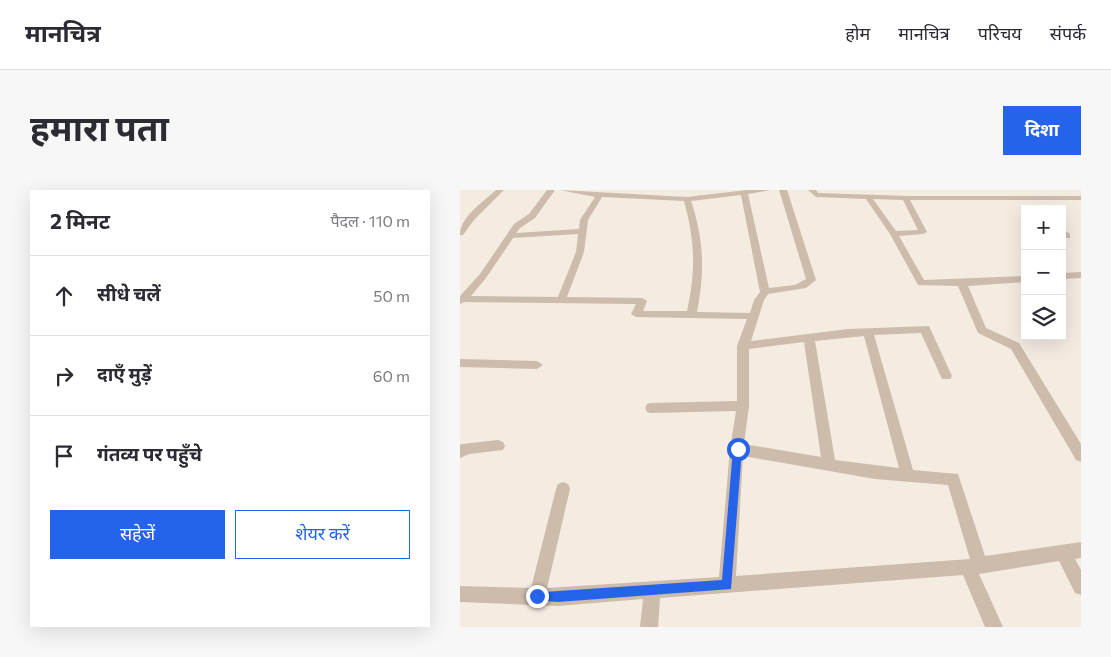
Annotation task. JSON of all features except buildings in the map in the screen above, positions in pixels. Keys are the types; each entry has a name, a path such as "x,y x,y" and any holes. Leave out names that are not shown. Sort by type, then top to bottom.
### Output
{"street":[{"path":"460,233 500,190"},
{"path":"462,300 482,276 517,226 524,224 530,218 551,190"},
{"path":"564,190 600,195 632,193 677,198 686,195 744,193 767,190"},
{"path":"727,585 743,406 743,346 759,300 765,292 800,286 809,283 811,280 783,190"},
{"path":"812,190 816,195 868,197 906,195 1079,198"},
{"path":"985,190 990,197"},
{"path":"1029,190 1043,205"},
{"path":"1070,190 1079,198"},
{"path":"744,193 765,292"},
{"path":"562,298 573,273 584,220 600,195"},
{"path":"686,195 696,228 698,282 691,315"},
{"path":"894,234 923,232 906,195"},
{"path":"868,197 894,234 921,283 962,283 1021,279"},
{"path":"510,236 583,231"},
{"path":"1066,276 1081,275"},
{"path":"962,283 982,330 1015,346 1081,456"},
{"path":"462,300 562,298 642,301 636,314 754,316"},
{"path":"743,346 868,332 925,328 946,376"},
{"path":"868,332 908,475"},
{"path":"809,338 829,464"},
{"path":"460,363 537,365"},
{"path":"652,408 743,406"},
{"path":"460,452 467,448 498,446"},
{"path":"738,449 874,473 954,479 974,566 994,627"},
{"path":"537,596 562,489"},
{"path":"460,594 537,596 727,585 974,566 1081,550"},
{"path":"1063,553 1081,586"},
{"path":"649,627 652,590"}],"route":[{"path":"537,596 558,597 727,585 738,449"}]}
